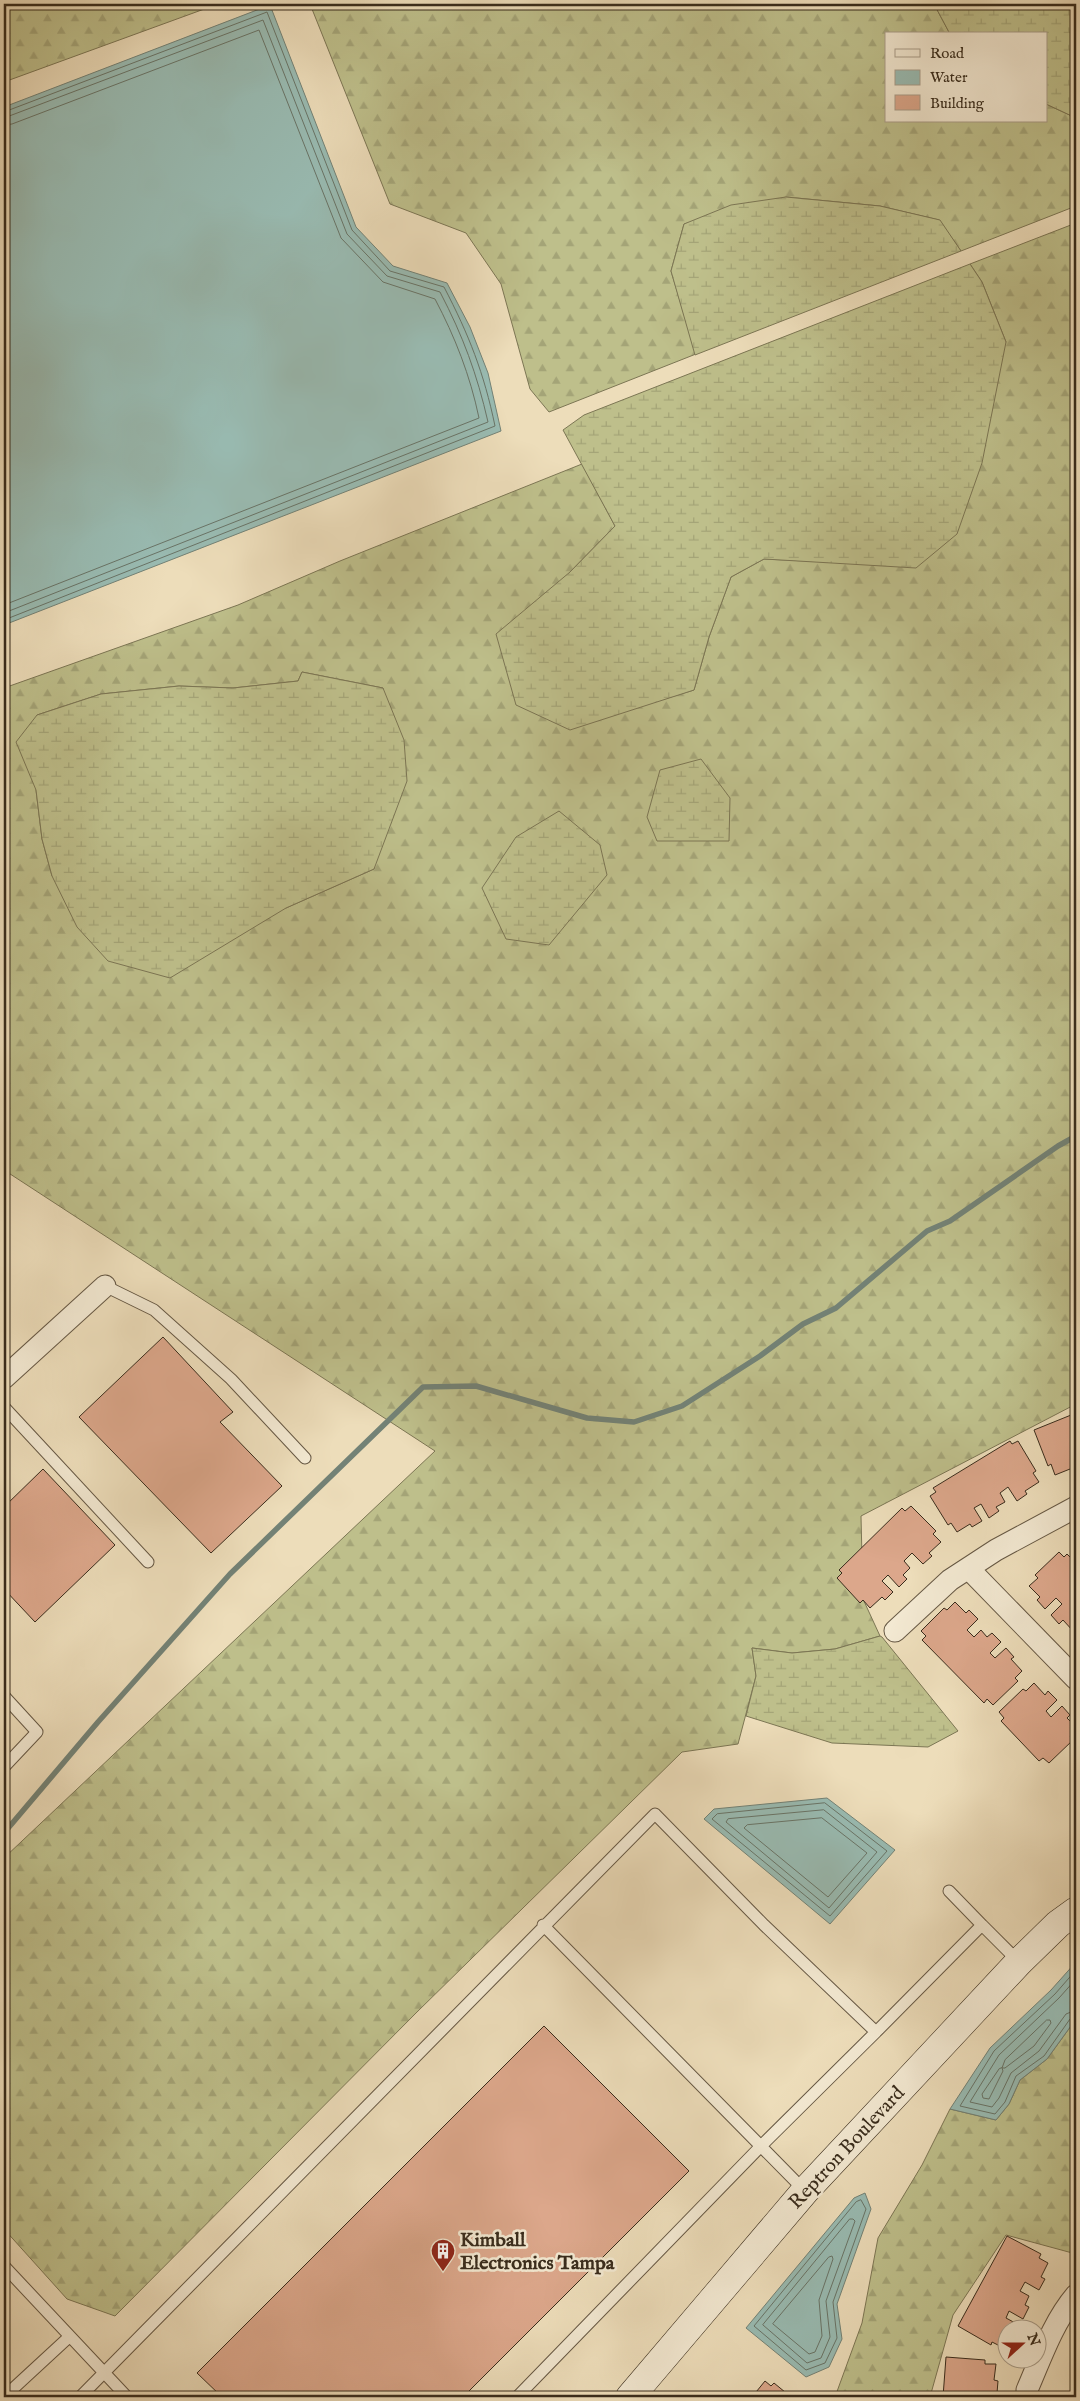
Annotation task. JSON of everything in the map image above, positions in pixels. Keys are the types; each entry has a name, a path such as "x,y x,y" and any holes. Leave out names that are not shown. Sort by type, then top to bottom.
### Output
{"street":[{"path":"4,1378 105,1286"},
{"path":"895,1631 950,1580 996,1550 1076,1506"},
{"path":"969,1569 1076,1679"},
{"name":"Reptron Boulevard","path":"638,2394 805,2191 1019,1962 1058,1924 1076,1911"},
{"path":"1027,2397 1044,2349 1069,2304 1076,2296"}],"lane":[{"path":"105,1286 154,1310 231,1379 306,1458"},
{"path":"4,1407 148,1562"},
{"path":"4,1696 37,1732 4,1767"},
{"path":"80,2397 104,2375 543,1924 655,1814 764,1925 876,2032"},
{"path":"949,1891 1019,1962"},
{"path":"543,1924 805,2191"},
{"path":"517,2397 761,2146 982,1925"},
{"path":"4,2266 104,2375 127,2397"},
{"path":"4,2397 69,2337"}],"green space":[{"path":"18,4 218,4 4,82 4,9"},
{"path":"310,4 934,4 949,32 885,32 885,122 1048,122 1048,105 1076,118 1076,206 961,251 939,220 880,206 786,197 684,224 671,271 696,354 549,412 530,389 501,284 466,233 390,204"},
{"path":"934,4 1076,4 1076,118 1048,105 1048,32 949,32"},
{"path":"786,197 880,206 940,220 961,251 695,355 671,271 684,224 731,205"},
{"path":"1076,223 1076,1404 861,1516 863,1599 880,1636 835,1649 792,1653 752,1648 756,1676 738,1744 682,1752 417,2012 115,2316 67,2299 4,2229 4,1858 435,1451 4,1170 4,688 238,605 340,561 582,464 615,526 570,572 638,707 694,690 709,637 731,577 764,559 828,562 1006,342 982,282 970,264","holes":["302,672 383,688 374,869 286,908 52,876 42,839 36,790 37,715 101,694 179,686 233,688 298,681"]},
{"path":"970,264 982,282 1006,342 982,463 957,534 916,568 764,559 731,577 709,637 694,690 570,730 516,705 496,634 570,572 615,526 563,430 584,415"},
{"path":"302,672 383,688 404,740 407,781 374,869 286,908 170,978 108,961 77,927 52,876 42,839 36,790 16,742 37,715 101,694 179,686 233,688 298,681"},
{"path":"701,759 730,798 729,841 657,841 647,817 660,770"},
{"path":"559,811 600,845 607,875 549,945 506,939 482,888 516,837"},
{"path":"880,1636 958,1731 928,1747 832,1743 746,1716 756,1676 752,1648 792,1653 835,1649"},
{"path":"1076,2019 1076,2254 1006,2235 953,2315 930,2397 835,2397 862,2323 878,2238 922,2165 950,2109 996,2120 1009,2104 1020,2080 1047,2059"}],"water":[{"path":"270,5 356,227 393,266 447,283 470,327 488,373 501,431 4,625 4,107"},
{"path":"827,1798 895,1850 830,1924 704,1819 714,1809"},
{"path":"1076,1962 1076,2019 1047,2059 1020,2080 1009,2104 996,2120 950,2109 990,2048 1051,1990"},
{"path":"865,2193 871,2209 837,2304 842,2339 829,2367 806,2377 746,2328 854,2198"}],"building":[{"path":"163,1337 233,1412 220,1422 282,1486 211,1553 79,1417"},
{"path":"1076,1413 1076,1472 1072,1474 1070,1469 1055,1475 1051,1464 1048,1466 1034,1430"},
{"path":"1010,1441 1012,1444 1018,1441 1036,1471 1033,1473 1039,1482 1025,1491 1027,1494 1017,1501 1008,1487 1000,1493 1005,1502 996,1507 999,1511 989,1518 981,1504 974,1508 982,1521 972,1527 970,1524 957,1532 951,1523 948,1525 930,1496 936,1492 933,1488"},
{"path":"43,1469 115,1545 35,1622 4,1589 4,1507"},
{"path":"911,1506 936,1531 933,1534 941,1542 929,1553 932,1556 923,1564 912,1553 904,1561 910,1568 903,1575 907,1579 899,1587 888,1575 882,1581 893,1592 885,1600 882,1597 870,1608 863,1600 860,1603 837,1578 842,1573 839,1570 902,1508 905,1511"},
{"path":"1059,1552 1064,1557 1067,1554 1076,1563 1076,1630 1074,1632 1063,1620 1059,1624 1051,1615 1062,1604 1056,1598 1045,1609 1037,1600 1040,1597 1029,1586 1038,1578 1035,1575"},
{"path":"955,1602 966,1613 969,1610 978,1619 967,1630 974,1637 981,1630 987,1637 992,1633 1001,1642 990,1653 995,1658 1006,1648 1014,1657 1011,1659 1022,1671 1015,1678 1018,1681 993,1705 987,1699 984,1703 922,1640 926,1636 921,1631 944,1608 947,1610"},
{"path":"1034,1683 1045,1695 1048,1691 1057,1700 1046,1711 1051,1717 1062,1706 1070,1715 1067,1718 1076,1727 1076,1730 1070,1737 1073,1740 1049,1763 1043,1758 1039,1761 1001,1721 1004,1718 999,1712 1023,1689 1026,1691"},
{"name":"Kimball Electronics Tampa","path":"544,2026 689,2171 463,2397 222,2397 197,2373"},
{"path":"1007,2236 1041,2254 1039,2258 1048,2263 1041,2277 1045,2279 1039,2290 1025,2282 1020,2291 1029,2296 1025,2305 1029,2307 1024,2318 1009,2311 1006,2318 998,2318 998,2345 992,2342 991,2345 958,2326"},
{"path":"946,2357 985,2360 985,2364 996,2364 994,2380 998,2381 997,2393 982,2392 982,2397 943,2397"},
{"path":"765,2381 771,2386 774,2383 791,2397 752,2397"}],"waterway":[{"path":"4,1833 98,1722 230,1574 423,1387 476,1386 587,1418 634,1422 682,1406 760,1356 803,1324 836,1308 927,1231 950,1221 1058,1146 1076,1136"}],"place":[{"name":"Kimball Electronics Tampa","path":"443,2272"}]}
